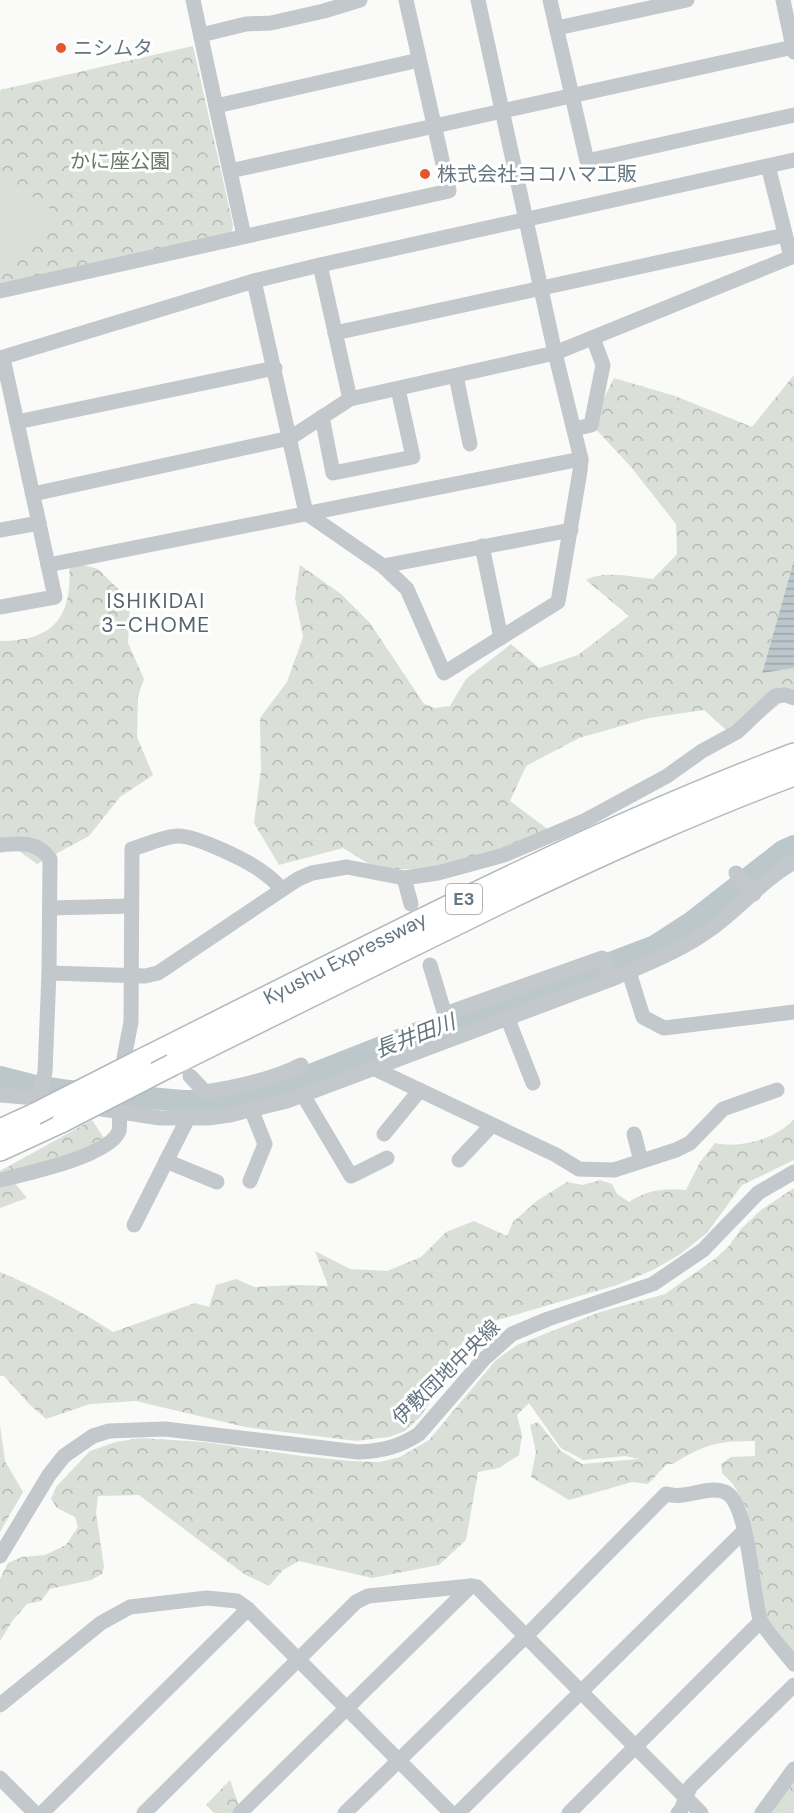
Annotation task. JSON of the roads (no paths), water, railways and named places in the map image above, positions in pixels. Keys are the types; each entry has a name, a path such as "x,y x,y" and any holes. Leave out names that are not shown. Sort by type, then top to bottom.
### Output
{"highway":[{"name":"Kyushu Expressway","path":"0,1130 38,1101 132,1059 590,839 736,776 794,754"},
{"name":"Kyushu Expressway","path":"0,1150 596,857 743,794 794,775"}],"street":[{"path":"193,0 244,236"},
{"path":"201,35 246,24 271,23 360,0"},
{"path":"0,291 449,191 406,0"},
{"path":"254,281 306,513 383,566 406,588 444,673 558,602 581,459 555,353 478,0"},
{"path":"550,0 586,161 794,115"},
{"path":"556,28 687,0"},
{"path":"230,171 572,95 793,49 783,0"},
{"path":"216,106 419,60"},
{"path":"0,606 55,597 1,358 254,281 794,160"},
{"path":"33,494 290,438 350,399 555,353 793,257 785,235 768,166"},
{"path":"335,333 785,235"},
{"path":"320,265 350,399"},
{"path":"574,429 591,425 603,365 592,339"},
{"path":"17,422 275,368"},
{"path":"456,376 470,444"},
{"path":"322,417 333,473 413,457 398,389"},
{"path":"48,565 581,459"},
{"path":"0,530 39,523"},
{"path":"383,566 570,530"},
{"path":"482,546 501,638"},
{"path":"48,973 145,976 158,972 281,888 312,873 347,867 404,878 438,873 488,860 584,821 666,776 702,751 737,732 775,696 786,695 794,698"},
{"path":"132,1059 132,849 176,836 186,837 246,862 263,872 281,888"},
{"path":"0,845 23,843 38,847 45,851 50,859 45,1072 38,1101"},
{"path":"0,1095 160,1118 208,1118 230,1115 303,1095 657,960 711,929 771,878 794,862"},
{"path":"736,873 754,894"},
{"path":"404,878 411,904"},
{"path":"50,908 131,906"},
{"path":"445,1014 602,958 612,979"},
{"path":"430,965 453,1038"},
{"path":"629,972 643,1017 664,1028 794,1012"},
{"path":"507,1017 533,1083"},
{"path":"206,1092 236,1087 301,1065"},
{"path":"375,1069 556,1155 579,1169 603,1171 614,1170 690,1143 723,1109 777,1090"},
{"path":"190,1076 206,1092 208,1118"},
{"path":"384,1134 420,1090"},
{"path":"303,1095 351,1176 387,1158"},
{"path":"250,1181 265,1144 251,1109"},
{"path":"0,1180 92,1153 111,1141 118,1131 120,1112"},
{"path":"134,1225 188,1118"},
{"path":"459,1160 492,1125"},
{"path":"634,1134 640,1161"},
{"path":"166,1161 217,1182"},
{"name":"伊敷団地中央線","path":"0,1556 49,1475 64,1456 93,1436 109,1431 165,1429 358,1452 393,1448 406,1442 419,1434 483,1360 512,1334 548,1319 653,1284 703,1250 758,1193 794,1172"},
{"path":"345,1813 526,1636 666,1494 674,1496 715,1489 728,1493 741,1511 761,1621 794,1664"},
{"path":"458,1813 744,1531"},
{"path":"240,1813 471,1586"},
{"path":"144,1813 356,1602 368,1596 471,1586 477,1587 700,1813"},
{"path":"0,1705 101,1623 130,1607 207,1598 237,1601 248,1609 451,1813"},
{"path":"42,1813 248,1609"},
{"path":"569,1813 761,1621"},
{"path":"678,1813 690,1786 794,1685"},
{"path":"762,1813 794,1769"},
{"path":"0,1778 35,1813"}],"waterway":[{"name":"長井田川","path":"0,1077 69,1091 183,1101 227,1101 295,1081 412,1035 468,1017 655,946 692,922 783,851 794,846"}],"place":[{"name":"ニシムタ","path":"61,48"},
{"name":"株式会社ヨコハマ工販","path":"425,174"}],"district":[{"name":"ISHIKIDAI 3-CHOME","path":"156,613"}],"park label":[{"name":"かに座公園","path":"120,161"}]}
